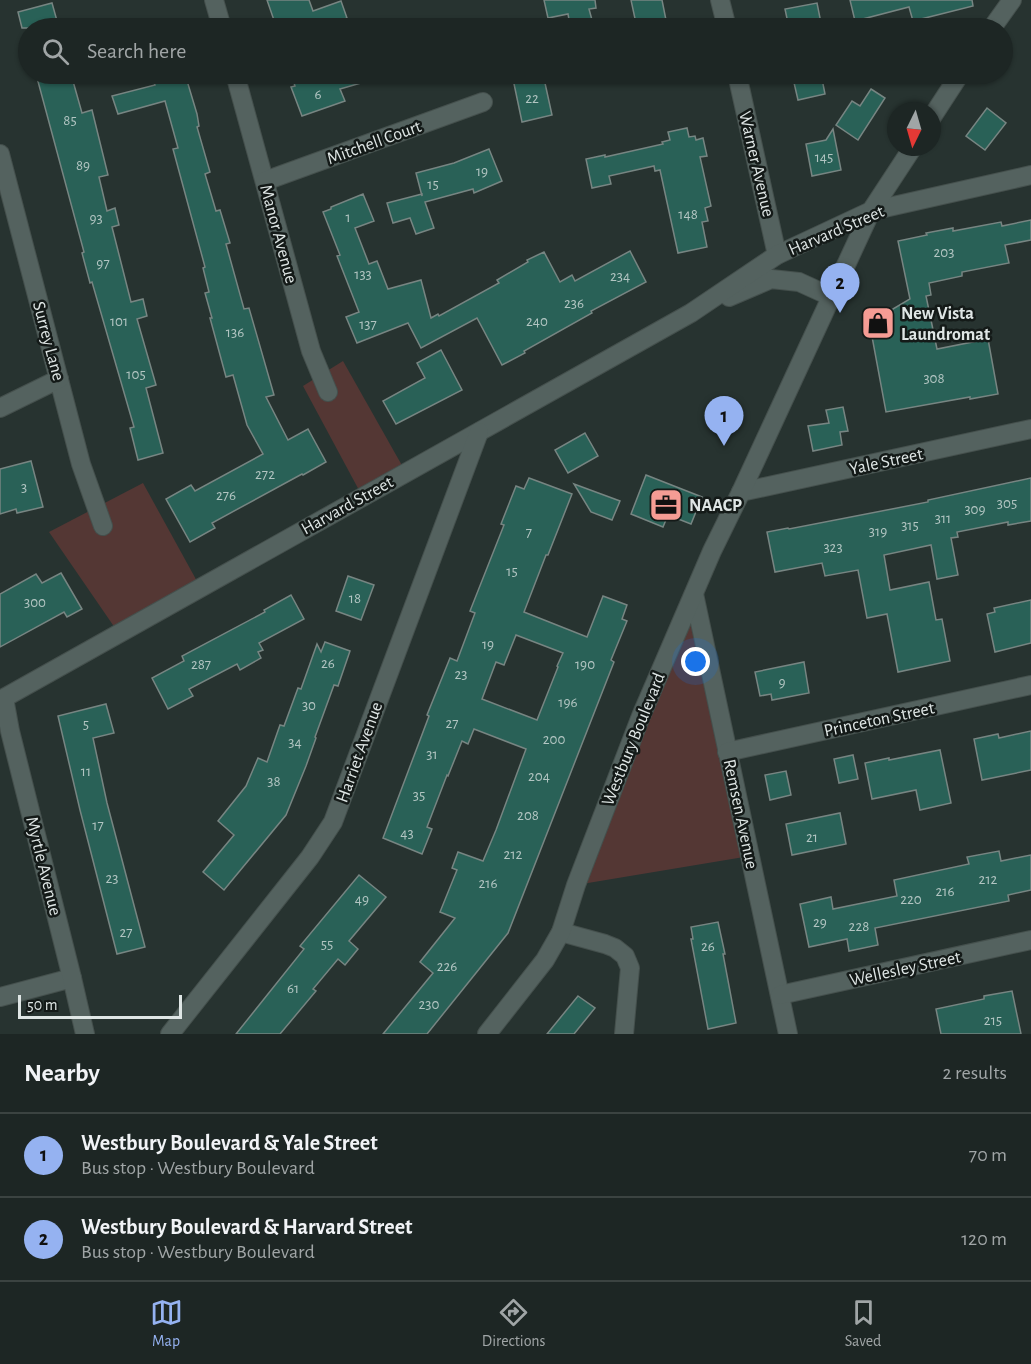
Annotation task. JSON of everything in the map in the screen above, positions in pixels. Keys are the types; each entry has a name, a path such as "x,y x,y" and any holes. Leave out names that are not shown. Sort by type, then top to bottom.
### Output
{"street":[{"path":"214,0 219,18"},
{"path":"720,0 724,18"},
{"path":"991,0 993,18"},
{"path":"1000,18 1012,0"},
{"name":"Manor Avenue","path":"238,84 311,351 328,392"},
{"name":"Warner Avenue","path":"738,84 777,255"},
{"path":"941,103 953,84"},
{"name":"Mitchell Court","path":"265,182 483,102"},
{"name":"Surrey Lane","path":"0,154 4,186 81,464 103,526"},
{"name":"Westbury Boulevard","path":"487,1034 546,960 561,932 576,885 641,716 712,551 872,211 907,156"},
{"name":"Harvard Street","path":"4,698 691,313 777,255 872,211 1031,176"},
{"name":"Harvard Street","path":"691,313 771,279 799,282 832,297"},
{"path":"0,408 59,380"},
{"name":"Yale Street","path":"741,492 1031,429"},
{"name":"Harriet Avenue","path":"170,1034 310,856 333,822 479,432"},
{"name":"Remsen Avenue","path":"694,594 788,1034"},
{"name":"Princeton Street","path":"727,752 1031,685"},
{"name":"Myrtle Avenue","path":"4,698 10,731 85,1034"},
{"path":"561,932 605,944 625,956 630,968 624,1034"},
{"name":"Wellesley Street","path":"780,995 1031,940"},
{"path":"0,997 72,978"}],"shaded area":[{"path":"343,361 404,469 360,492 303,386"},
{"path":"143,483 198,583 115,628 49,532"},
{"path":"694,594 750,856 576,885"}],"building":[{"path":"267,0 309,0 313,11 341,1 347,18 273,18"},
{"path":"544,0 595,0 596,8 589,9 591,18 569,18 568,14 548,18"},
{"path":"631,0 662,0 666,18 635,18"},
{"path":"850,0 972,0 973,6 925,18 912,18 909,7 867,18 854,18"},
{"path":"52,3 56,18 20,18 18,12"},
{"path":"817,3 820,18 787,18 785,9"},
{"path":"39,84 74,84 82,113 92,110 108,175 99,177 107,211 115,208 119,225 112,227 131,302 143,299 147,316 137,319 156,385 146,388 163,453 138,460 130,428 134,427 92,282 90,283 82,253 84,252"},
{"path":"188,84 210,172 205,174 216,211 220,210 230,243 226,244 244,309 249,308 274,395 266,397 288,440 308,429 326,462 212,523 215,528 190,542 166,499 191,485 195,491 263,454 247,425 233,375 226,377 205,293 209,292 203,268 205,267 173,149 178,148 165,101 118,114 112,96 155,85"},
{"path":"294,84 358,84 340,89 345,101 302,116 291,87 295,86"},
{"path":"514,84 545,84 552,115 522,122"},
{"path":"794,84 823,84 825,94 798,100"},
{"path":"871,89 885,98 858,140 836,125 852,101 860,106"},
{"path":"987,108 1006,123 985,150 966,136"},
{"path":"687,128 689,137 695,136 696,140 703,138 707,156 700,157 711,206 705,208 708,221 702,222 707,247 678,253 660,170 655,171 654,166 609,176 611,184 592,188 586,159 663,144 662,142 670,140 668,132"},
{"path":"833,129 841,170 812,176 806,144 826,140"},
{"path":"489,149 502,181 474,193 473,189 425,202 434,228 416,234 410,218 393,223 387,203 422,194 416,173 454,163"},
{"path":"363,194 374,221 355,228 369,264 377,261 388,289 421,280 431,318 438,314 439,316 499,283 497,280 528,262 527,260 544,252 560,282 572,275 575,281 630,251 646,282 591,311 592,313 502,365 477,318 421,348 408,323 357,343 346,317 359,312 323,212"},
{"path":"1031,220 1031,240 1005,245 1009,263 962,272 962,276 929,283 931,295 926,296 937,349 988,339 998,394 886,412 868,315 893,309 910,299 898,241 953,228 953,231 1001,222 1002,226"},
{"path":"441,350 462,390 396,424 383,401 425,378 417,363"},
{"path":"843,407 848,431 840,432 842,445 813,451 808,426 829,423 826,410"},
{"path":"585,433 598,456 568,473 555,450"},
{"path":"31,461 43,507 17,513 16,509 0,514 0,469"},
{"name":"NAACP","path":"646,475 702,497 691,524 668,515 663,527 631,514"},
{"path":"529,478 572,494 524,612 587,637 603,596 627,605 622,619 627,621 611,660 614,662 508,933 427,1034 383,1034 433,973 420,962 455,918 440,912 457,870 452,868 458,852 483,861 526,749 474,729 468,744 462,741 447,775 427,827 432,829 422,854 383,838 450,658 457,661 475,613 470,611 504,525 501,524 516,486 524,489","holes":["516,635 563,653 537,720 482,699 496,662 504,665"]},
{"path":"1031,478 1031,521 1008,525 1008,522 957,532 958,537 951,538 958,575 937,579 931,545 884,555 890,590 929,582 936,620 942,619 950,661 898,672 887,614 867,618 858,570 825,576 822,563 775,572 767,532 928,502 928,500"},
{"path":"574,484 620,501 612,520 591,512"},
{"path":"61,573 82,609 67,617 64,612 0,647 0,594 36,574 42,583"},
{"path":"348,576 374,585 361,620 336,611"},
{"path":"291,595 304,619 259,643 263,650 258,652 261,658 240,670 237,664 189,689 193,696 168,709 152,678 184,661 182,656 265,612 264,610"},
{"path":"1031,600 1031,643 995,652 987,614 995,612 994,608"},
{"path":"325,642 350,651 338,686 334,685 306,766 286,815 224,890 203,872 234,835 218,821 246,786 258,758 267,762 280,725 284,726 298,688 301,689 317,644 321,652"},
{"path":"804,662 809,693 772,700 771,694 760,696 755,672"},
{"path":"106,704 114,733 93,738 107,803 145,947 117,954 58,716"},
{"path":"1031,731 1031,770 982,780 974,739 998,734 999,738"},
{"path":"940,750 951,803 920,810 916,790 872,799 865,763"},
{"path":"853,755 858,779 839,783 834,759"},
{"path":"786,771 791,795 770,800 765,775"},
{"path":"840,813 846,844 792,855 786,824"},
{"path":"999,851 1001,861 1031,855 1031,890 1008,895 1009,901 875,928 878,945 849,951 847,939 809,947 800,904 831,897 833,909 897,896 894,880 969,864 967,857"},
{"path":"359,875 386,897 349,941 358,949 345,965 338,959 313,989 316,991 280,1034 236,1034 304,949 300,946"},
{"path":"718,922 736,1023 708,1029 691,939 693,939 691,927"},
{"path":"1012,991 1021,1034 941,1034 936,1009"},
{"path":"578,996 595,1008 574,1034 547,1034"}],"place":[{"name":"Westbury Boulevard & Harvard Street","path":"840,313"},
{"name":"New Vista Laundromat","path":"878,323"},
{"name":"Westbury Boulevard & Yale Street","path":"724,446"},
{"name":"NAACP","path":"666,505"}]}
